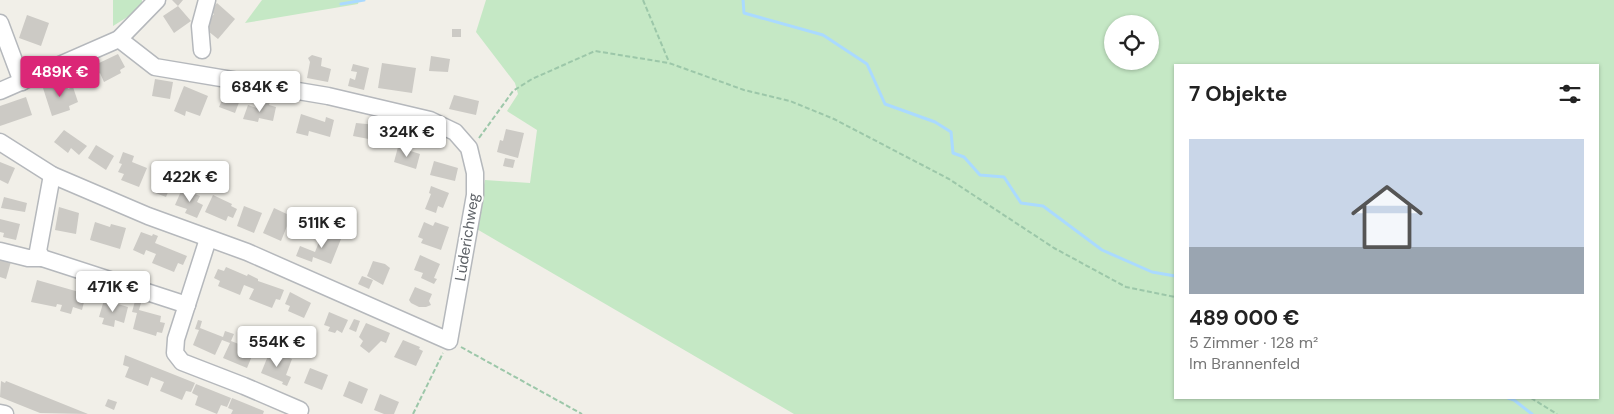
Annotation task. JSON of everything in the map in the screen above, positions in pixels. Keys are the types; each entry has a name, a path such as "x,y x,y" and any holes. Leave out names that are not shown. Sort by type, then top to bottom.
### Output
{"street":[{"path":"0,91 119,39 157,0"},
{"path":"202,50 200,26 207,0"},
{"path":"0,23 22,82"},
{"path":"119,39 155,67 328,96 430,120 455,132 469,148"},
{"path":"0,142 52,175 208,239 247,252 449,341"},
{"name":"Lüderichweg","path":"449,341 475,195 475,173 469,148"},
{"path":"42,258 38,251 52,175"},
{"path":"208,239 176,339 175,353 182,362 300,410"},
{"path":"0,250 28,258 42,258 187,305"},
{"path":"0,413 5,414"}],"path":[{"path":"643,0 669,63"},
{"path":"469,148 486,131 513,90 532,79 595,51 669,63 688,72 744,90 790,101 834,119 949,179 1054,248 1126,287 1174,297"},
{"path":"413,414 449,341 582,414"},
{"path":"1533,399 1557,414"}],"green space":[{"path":"113,0 142,0 142,8 113,26"},
{"path":"262,0 359,0 358,4 245,23"},
{"path":"486,0 1614,0 1614,414 794,414 475,228 485,180 530,183 537,130 507,111 518,94 515,83 476,32"}],"building":[{"path":"172,0 183,0 178,6"},
{"path":"217,3 235,19 218,39 203,27 214,14 210,11"},
{"path":"178,6 191,21 174,33 163,16"},
{"path":"27,15 49,23 41,46 19,38"},
{"path":"452,29 461,29 461,37 452,37"},
{"path":"118,54 125,67 120,70 121,73 104,82 100,73 95,76 88,61 96,57 99,63"},
{"path":"312,55 322,58 321,66 331,69 328,82 307,78 310,62 308,58"},
{"path":"431,56 450,59 448,72 429,71"},
{"path":"382,63 416,68 412,93 378,88"},
{"path":"353,64 369,68 364,90 348,86 350,78 355,80 357,72 351,71"},
{"path":"155,79 173,82 170,99 152,96"},
{"path":"65,81 68,89 73,87 78,102 69,106 70,110 52,116 43,88"},
{"path":"184,86 208,96 200,116 186,111 185,116 174,111"},
{"path":"226,91 241,97 235,113 219,107"},
{"path":"454,95 479,101 476,115 449,109"},
{"path":"26,97 32,115 0,126 0,106"},
{"path":"262,101 270,102 269,105 276,107 273,121 259,118 258,122 243,119 248,105 260,109"},
{"path":"301,114 325,122 326,117 334,120 330,137 309,131 308,136 296,133"},
{"path":"356,123 377,125 374,140 353,136"},
{"path":"506,129 524,133 518,158 497,152 500,140 503,141"},
{"path":"64,130 87,146 79,155 71,148 68,153 54,142"},
{"path":"96,145 114,156 106,170 88,158"},
{"path":"398,147 420,154 416,169 394,162"},
{"path":"123,152 134,156 132,162 147,168 139,187 121,180 124,174 118,172 122,164 119,163"},
{"path":"505,158 515,160 513,168 503,166"},
{"path":"434,161 458,168 455,181 430,175"},
{"path":"0,162 15,168 8,184 0,180"},
{"path":"160,167 176,173 166,197 153,192 158,182 154,180"},
{"path":"431,186 449,193 443,208 438,206 436,213 425,209 431,194 429,193"},
{"path":"182,189 200,196 197,202 203,205 197,218 185,213 187,209 175,205"},
{"path":"213,195 232,204 231,206 237,209 233,218 228,216 226,221 205,212"},
{"path":"4,197 27,203 25,212 1,208"},
{"path":"244,206 262,213 254,233 237,226"},
{"path":"59,207 79,213 76,234 55,230"},
{"path":"274,208 291,216 281,241 263,233"},
{"path":"0,219 20,224 16,240 3,237 4,233 0,232"},
{"path":"95,222 110,227 111,224 126,228 120,249 90,240"},
{"path":"424,222 433,226 435,222 449,227 441,250 421,243 423,239 418,237"},
{"path":"141,232 158,236 155,243 187,256 183,265 178,263 174,272 152,263 156,254 146,250 144,255 133,250"},
{"path":"323,232 341,239 331,264 313,257 312,262 296,256 300,246 315,252"},
{"path":"0,255 12,258 6,279 0,277"},
{"path":"420,255 440,264 434,278 437,279 434,284 421,278 423,273 414,270"},
{"path":"373,261 385,264 390,268 383,285 367,276"},
{"path":"226,267 247,276 248,274 258,279 258,281 284,290 280,300 276,299 272,308 249,299 254,289 244,285 240,295 218,286 220,281 214,278 218,269 224,271"},
{"path":"362,276 373,280 369,289 358,284"},
{"path":"37,280 86,294 82,310 73,307 71,314 60,311 62,305 57,304 56,307 31,302"},
{"path":"415,287 432,294 429,301 431,305 419,307 411,303 409,300"},
{"path":"290,292 311,303 304,318 288,311 290,306 285,304"},
{"path":"104,300 128,307 124,323 115,320 114,327 102,324 104,318 99,317"},
{"path":"135,301 141,303 139,310 161,316 160,322 165,323 162,333 157,332 156,336 133,329 137,313 132,312"},
{"path":"329,312 348,320 342,333 337,330 335,333 328,331 330,327 324,325"},
{"path":"354,319 360,321 356,332 349,329"},
{"path":"198,320 202,321 200,328 223,337 225,331 234,334 231,341 254,350 257,342 261,344 256,357 252,356 247,368 223,358 230,343 222,340 215,355 193,345 199,330 195,329"},
{"path":"366,323 390,333 386,343 381,341 369,353 360,346 363,341 359,337"},
{"path":"403,340 420,347 419,349 423,351 416,366 394,357"},
{"path":"270,351 292,359 286,375 291,377 287,386 282,384 283,382 261,373"},
{"path":"125,355 195,383 191,392 186,391 182,400 160,391 164,382 151,377 148,386 125,377 129,367 123,365"},
{"path":"310,368 328,375 322,390 304,383"},
{"path":"1,381 5,383 6,381 88,414 40,413 0,397"},
{"path":"349,381 368,389 362,404 343,396"},
{"path":"196,384 231,398 227,407 221,405 217,414 195,405 198,396 192,393"},
{"path":"380,394 399,402 394,414 384,414 374,410"},
{"path":"232,398 264,411 263,414 231,414 233,410 228,408"},
{"path":"108,399 117,402 114,410 105,406"}],"waterway":[{"path":"341,4 364,0"},
{"path":"743,0 744,13 823,35 867,64 885,104 935,122 951,132 953,153 964,157 980,175 1004,177 1021,203 1043,206 1102,250 1152,272 1174,276"},
{"path":"1511,399 1532,414"}]}
